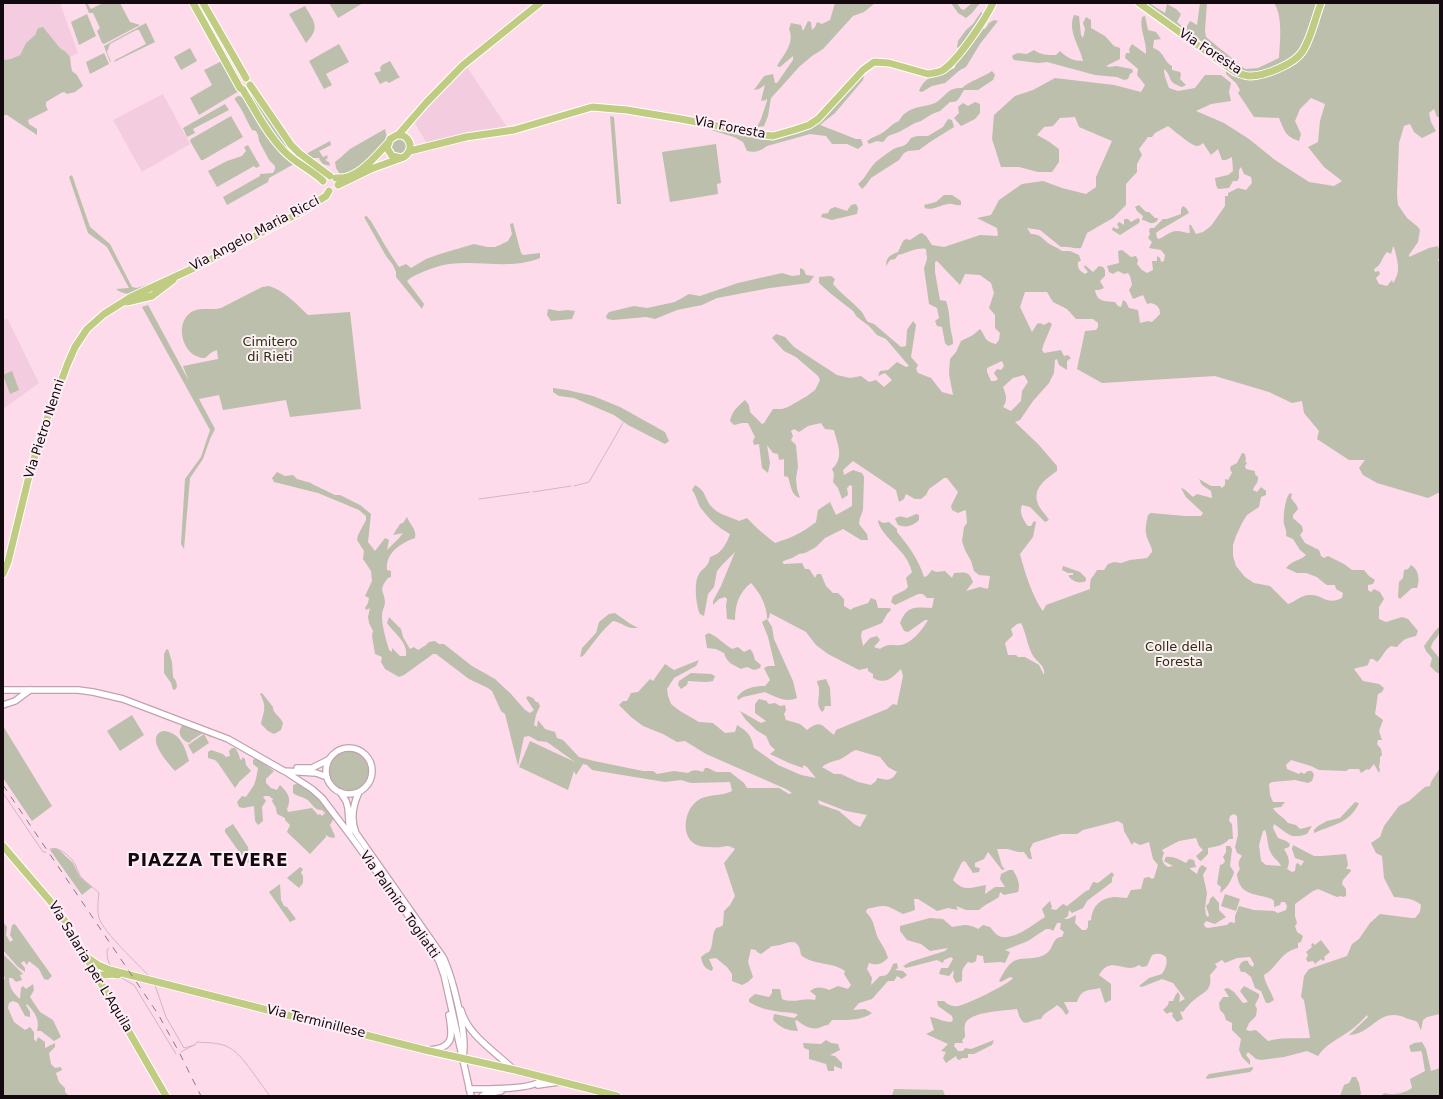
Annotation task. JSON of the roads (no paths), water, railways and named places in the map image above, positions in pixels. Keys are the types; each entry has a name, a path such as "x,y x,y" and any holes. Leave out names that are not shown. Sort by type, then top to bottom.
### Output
{"main road":[{"path":"193,3 241,87 281,149 290,158 323,182"},
{"path":"203,3 248,82 291,145 299,153 335,180"},
{"path":"335,180 335,189 329,191 324,189 323,182 326,177 335,180 346,178 361,170 388,144 392,137 400,134 464,66 540,3"},
{"name":"Via Foresta","path":"410,151 466,137 514,130 592,107 603,107 681,119 764,135 780,134 809,124 818,119 863,70 874,62 889,63 928,74 941,71 954,60 988,15 993,3"},
{"name":"Via Foresta","path":"1139,3 1243,76 1252,76 1274,70 1291,62 1302,53 1321,3"},
{"path":"241,87 242,79 248,82"},
{"path":"241,87 249,88 248,82"},
{"path":"335,180 372,169 406,156 410,151 411,146 408,139 408,129 416,116"},
{"path":"400,134 418,145 436,144"},
{"path":"388,144 388,150 391,155 401,158"},
{"name":"Via Angelo Maria Ricci","path":"121,304 131,297 179,275 300,212 326,196 329,191"},
{"name":"Via Pietro Nenni","path":"3,574 42,432 70,358 75,347 87,329 104,314 121,304"},
{"name":"Via Salaria per L'Aquila","path":"3,846 55,906 166,1096"},
{"path":"85,956 114,973"},
{"path":"96,975 114,973"},
{"path":"105,990 105,981 114,973"},
{"name":"Via Terminillese","path":"114,973 170,985 425,1050 560,1081"},
{"path":"560,1081 617,1096"}],"street":[{"path":"3,690 85,691 123,699 228,739 284,771 316,773 327,777"},
{"path":"3,705 15,702 32,690"},
{"path":"340,792 350,794 360,792 368,784 372,776 372,765 367,755 358,749 347,747 336,751 329,760 326,768 327,777 332,786 340,792 346,801 350,835"},
{"path":"272,764 283,768 312,768 329,760"},
{"name":"Via Palmiro Togliatti","path":"284,771 312,789 322,798 430,946 439,961 444,975 462,1058"},
{"name":"Via Palmiro Togliatti","path":"360,792 353,806 352,816 354,828 360,839 438,948 447,967 451,978 463,1035 464,1050 462,1058"},
{"path":"425,1050 441,1049 448,1043 450,1038 450,1022 444,975"},
{"path":"451,978 456,988 462,1012 470,1028 515,1070"},
{"path":"462,1058 471,1096"},
{"path":"466,1072 468,1066 473,1061"},
{"path":"522,1087 539,1083 541,1081 541,1077"},
{"path":"469,1089 526,1087 560,1081"},
{"path":"482,1096 508,1088"}],"waterway":[{"path":"574,486 589,482 623,423"},
{"path":"533,492 571,486"},
{"path":"479,499 530,492"},
{"path":"3,793 43,852 46,852"},
{"path":"50,849 53,848 61,850 67,855 75,864 80,876 99,893 98,912 102,924 114,940 150,977"},
{"path":"109,948 107,950 107,955 111,967"},
{"path":"120,977 134,985 176,1054"},
{"path":"155,985 166,1017 184,1048 195,1045 197,1042 218,1044 230,1048 246,1063 270,1096"},
{"path":"181,1052 194,1045"}],"railway":[{"path":"3,785 158,1014 201,1096"}],"district":[{"name":"PIAZZA TEVERE","path":"208,862"}],"park label":[{"name":"Cimitero di Rieti","path":"270,350"},
{"name":"Colle della Foresta","path":"1179,656"}]}
